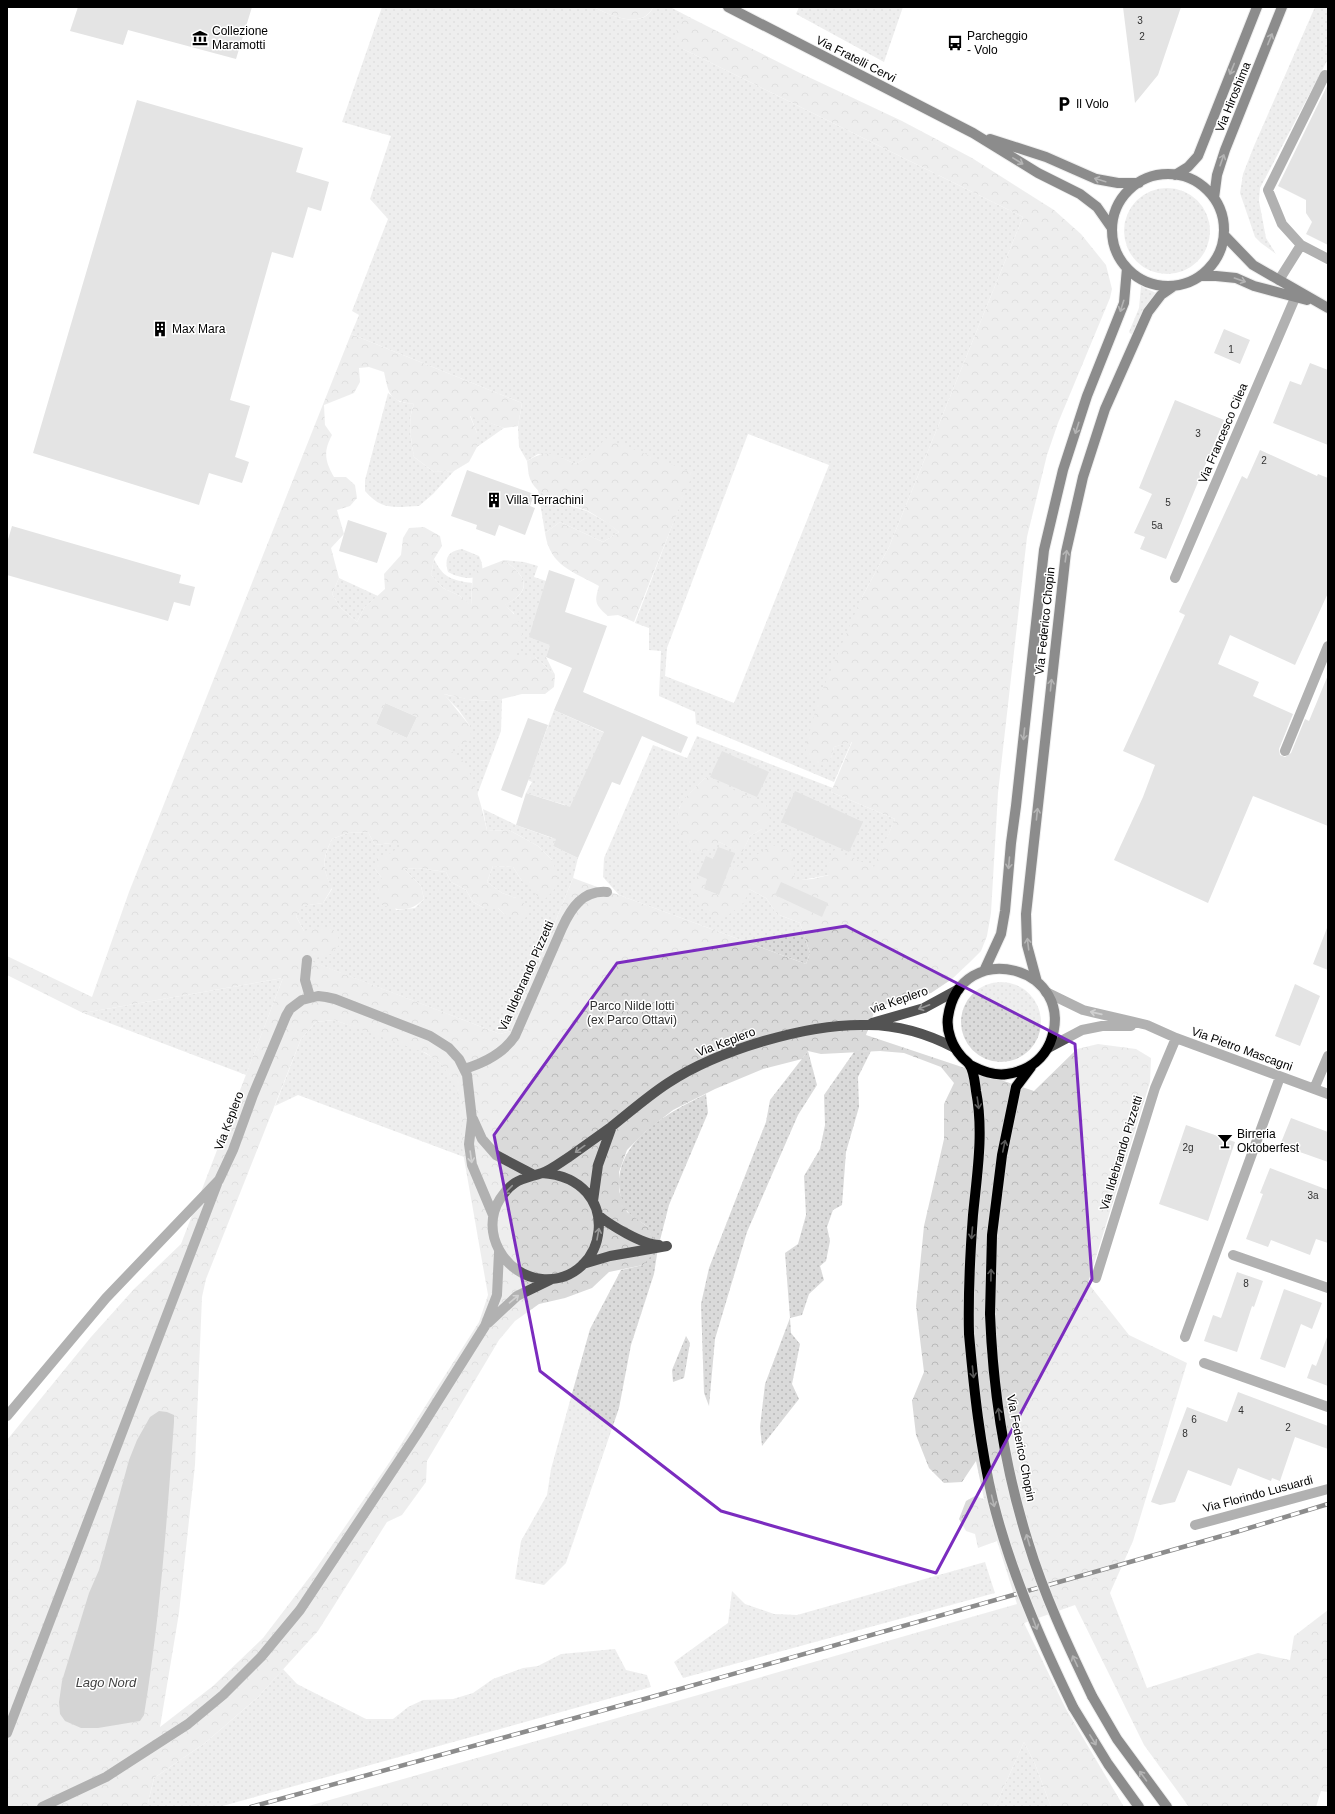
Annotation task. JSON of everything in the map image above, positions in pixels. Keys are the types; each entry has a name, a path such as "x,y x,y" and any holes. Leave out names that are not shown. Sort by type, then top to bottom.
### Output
{"main road":[{"name":"Via Fratelli Cervi","path":"728,7 973,133 1038,173 1090,200 1098,207 1112,227"},
{"name":"Via Hiroshima","path":"1175,175 1188,166 1198,156 1257,7"},
{"name":"Via Hiroshima","path":"1214,198 1221,163 1282,7"},
{"name":"Via Fratelli Cervi","path":"973,133 1046,157 1096,179 1118,183 1138,183"},
{"name":"Via Fratelli Cervi","path":"1175,175 1189,179 1202,186 1214,198 1220,208 1224,221 1224,235 1218,256 1213,265 1201,276 1188,283 1174,286 1159,284 1143,279 1127,268 1119,256 1113,242 1112,227 1115,210 1125,194 1138,183 1156,176 1175,175"},
{"name":"Via Fratelli Cervi","path":"1224,235 1253,265 1323,306"},
{"name":"Via Federico Chopin","path":"984,971 1001,934 1005,911 1011,843 1044,550 1063,470 1087,396 1124,303 1127,268"},
{"name":"Via Fratelli Cervi","path":"1201,276 1236,278 1254,286 1323,306"},
{"name":"Via Federico Chopin","path":"1037,982 1027,946 1026,914 1066,552 1083,477 1105,409 1148,312 1161,296 1174,286"},
{"name":"Via Federico Chopin","path":"1032,1065 1017,1072 1001,1075 985,1072 970,1065 955,1048 949,1034 948,1018 951,1002 959,989 970,978 984,971 998,968 1012,969 1025,974 1037,982 1046,992 1052,1005 1055,1020 1053,1034 1048,1048 1032,1065 1016,1087 1002,1155 992,1235 990,1314 994,1377 1003,1437 1028,1542 1058,1622 1092,1696 1117,1739 1167,1807"},
{"name":"Via Federico Chopin","path":"970,1065 976,1089 980,1122 970,1250 969,1334 980,1437 989,1481 1001,1529 1043,1645 1073,1707 1108,1764 1139,1807"}],"street":[{"path":"1328,76 1325,75 1268,190 1282,224 1301,245 1328,259"},
{"path":"1279,280 1301,245"},
{"name":"Via Francesco Cilea","path":"1175,578 1295,298"},
{"path":"1285,751 1328,646"},
{"name":"Via Ildebrando Pizzetti","path":"464,1069 486,1061 510,1044 515,1036 568,916 575,905 587,895 607,892"},
{"path":"307,960 305,980 310,998"},
{"name":"via Keplero","path":"868,1024 924,1008 959,989"},
{"name":"Via Pietro Mascagni","path":"1046,992 1083,1010 1147,1025 1176,1038 1328,1094"},
{"name":"Via Keplero","path":"7,1416 106,1298 219,1180 233,1150 256,1088 286,1016 296,1004 318,996 335,999 430,1036 449,1048 459,1059 464,1069 470,1093 472,1119"},
{"name":"Via Keplero","path":"537,1174 567,1158 668,1083 689,1071 718,1058 772,1039 799,1032 868,1024 904,1029 924,1034 955,1048"},
{"name":"Via Pietro Mascagni","path":"1048,1048 1082,1030 1102,1026 1147,1025"},
{"name":"Via Ildebrando Pizzetti","path":"1096,1278 1155,1088 1176,1038"},
{"path":"1314,1089 1328,1056"},
{"path":"1185,1337 1280,1077"},
{"path":"472,1119 482,1139 496,1155 537,1174"},
{"path":"472,1119 470,1144 472,1165 494,1215"},
{"path":"593,1201 598,1165 612,1126"},
{"path":"485,1326 517,1296 555,1278 574,1271 583,1264 595,1247 599,1226 598,1215 593,1201 584,1188 572,1179 557,1174 537,1174 518,1180 507,1189 498,1201 492,1228 494,1240 499,1252 517,1271 535,1278 555,1278"},
{"path":"7,1733 219,1180"},
{"path":"583,1264 610,1256 667,1246 652,1245 643,1242 606,1222 598,1215"},
{"path":"42,1807 106,1777 188,1724 224,1695 261,1657 304,1605 413,1440 485,1326 497,1295 499,1252"},
{"path":"1233,1255 1328,1288"},
{"path":"1204,1363 1328,1407"},
{"name":"Via Florindo Lusuardi","path":"1195,1525 1328,1489"}],"highlighted area":[{"path":"846,926 1075,1044 1092,1279 936,1573 721,1511 540,1371 494,1135 617,963"}],"green space":[{"path":"382,7 594,7 617,17 635,19 642,18 649,14 653,7 670,7 693,19 687,18 683,49 1023,217 889,547 861,599 831,758 834,747 852,741 834,782 696,724 695,712 659,696 661,651 649,650 649,628 635,623 692,473 601,445 591,455 576,464 564,459 538,454 527,461 519,447 518,426 522,403 351,334 359,315 352,311 388,219 370,199 391,136 342,122","holes":["748,434 829,465 734,703 665,676 667,648"]},
{"path":"594,7 653,7 648,14 642,18 626,19 609,14"},
{"path":"799,7 903,7 884,62 796,14"},
{"path":"1315,7 1328,7 1328,59 1260,188 1259,201 1266,238 1276,254 1255,237 1240,193 1243,174"},
{"name":"Parco Nilde Iotti (ex Parco Ottavi)","path":"687,18 693,19 800,73 902,121 972,158 1054,210 1081,234 1106,265 1112,289 1110,298 1058,423 1047,455 1027,537 998,793 991,913 987,936 981,951 952,979 931,993 876,1007 866,1035 1034,1091 1077,1049 1098,1044 1136,1049 1151,1058 1150,1082 1088,1283 1129,1335 1187,1363 1133,1541 1110,1593 1147,1688 1258,1653 1290,1660 1294,1636 1328,1610 1328,1792 1321,1791 1316,1807 1189,1807 1144,1745 1075,1605 1024,1623 1066,1709 1124,1807 1051,1807 1035,1764 1024,1742 999,1798 993,1807 305,1807 1017,1604 997,1541 978,1548 975,1534 966,1531 959,1519 966,1501 975,1496 984,1499 976,1461 962,1482 944,1483 929,1468 916,1435 912,1401 924,1372 916,1306 924,1226 944,1139 944,1104 954,1083 941,1067 904,1053 880,1051 821,1054 808,1051 802,1059 763,1069 715,1089 673,1110 645,1132 627,1150 619,1172 619,1191 627,1212 648,1227 658,1248 643,1265 609,1272 592,1288 565,1298 539,1304 515,1321 499,1340 427,1461 426,1482 402,1515 387,1522 318,1631 257,1698 205,1743 154,1778 147,1807 7,1807 7,1440 91,1337 134,1289 181,1244 283,978 83,1013 7,975 7,956 92,997 129,892 351,334 522,403 518,426 504,428 470,416 477,433 477,447 469,462 454,471 434,472 414,457 410,423 414,404 399,401 392,396 387,386 384,372 369,367 359,368 360,382 354,393 324,405 325,425 332,435 327,446 327,461 334,477 346,477 355,485 357,498 350,506 337,510 344,534 331,548 339,578 332,594 340,607 357,622 364,608 385,589 384,574 401,555 403,538 409,528 424,527 440,536 442,546 434,559 431,575 443,588 460,596 471,605 473,572 504,560 518,572 524,583 523,589 520,594 505,605 516,617 521,629 521,642 515,657 535,657 555,675 554,687 545,694 522,694 494,701 466,699 444,694 470,726 471,737 462,746 449,749 461,759 470,774 480,803 487,831 509,830 538,846 552,860 558,875 554,890 543,901 522,881 513,867 493,866 487,882 502,893 516,898 526,905 528,915 521,922 504,914 498,908 484,908 473,902 466,890 451,882 446,872 418,868 404,869 421,886 424,899 409,908 394,908 382,905 377,890 382,878 375,869 377,857 391,853 404,843 375,845 368,832 348,833 332,839 326,852 324,864 326,875 332,888 323,903 302,906 296,916 304,931 317,927 327,927 332,929 338,937 340,944 331,954 308,960 500,1034 511,1031 573,878 806,964 810,953 800,923 777,914 766,898 749,889 744,903 719,922 698,905 690,887 698,875 707,879 704,889 719,895 728,873 772,845 786,849 792,853 795,880 812,879 829,875 829,862 834,850 874,867 895,819 831,792 852,742 834,747 831,758 825,766 813,763 806,752 807,741 819,698 861,599 889,547 1023,217 683,49 676,37 679,23","holes":["385,703 417,717 407,738 376,724","334,1020 426,1053 440,1063 451,1077 461,1102 462,1147 488,1295 479,1322 389,1463 315,1570 263,1638 213,1686 160,1727 179,1613 195,1465 202,1297 206,1279 301,1039 316,1022"]},
{"path":"1167,188 1175,189 1191,195 1203,207 1209,223 1209,239 1203,255 1191,267 1175,273 1167,274 1159,273 1143,267 1131,255 1125,239 1124,231 1125,223 1131,207 1143,195 1159,189"},
{"path":"1141,286 1156,293 1145,308 1133,334 1131,334 1129,332 1139,308"},
{"path":"388,393 400,402 414,404 410,423 414,457 434,472 454,471 433,494 419,506 396,507 383,505 377,502 365,491 365,480"},
{"path":"470,415 504,428 477,447 477,433"},
{"path":"605,438 693,473 634,622 618,615 608,616 598,606 596,596 599,586 571,571 557,560 548,544 545,533 560,522 603,542 619,532 588,511 548,497 540,492 534,486 528,473 527,461 541,454 547,453 557,455 576,464 592,453"},
{"path":"538,490 560,503 587,511 608,523 619,532 603,542 560,522 545,533"},
{"path":"462,549 479,556 482,571 474,578 461,577 448,572 448,556 453,551"},
{"path":"434,559 441,570 449,577 459,581 472,583 471,606 460,596 443,588 431,575"},
{"path":"504,560 524,562 538,566 534,577 546,581 550,645 546,657 555,675 535,657 515,658 514,613 504,605 520,594 524,584 518,572"},
{"path":"339,578 378,596 364,608 357,622 340,607 332,594"},
{"path":"443,694 480,700 502,699 501,731 477,795 467,769 448,749 470,726 458,709"},
{"path":"554,710 605,733 553,846 578,858 573,878 511,1031 500,1034 307,960 304,931 296,916 301,906 323,903 332,889 326,875 324,864 326,853 332,839 348,833 368,832 375,845 405,843 375,869 382,878 396,910 415,908 424,899 421,886 404,869 418,868 446,872 451,882 466,890 473,902 484,908 498,908 504,914 516,898 502,893 487,882 493,866 513,867 522,881 552,860 538,846 509,830 487,831 483,809 516,825 552,838 565,805 526,793 532,782 528,780"},
{"path":"697,736 833,788 831,792 895,819 875,867 829,862 829,875 750,889 766,898 777,914 800,923 810,953 806,964 619,895 603,877 604,858 653,745 687,758","holes":["706,777 762,829 750,836 742,852 719,842 692,852 685,837 679,808 690,793","698,876 704,889 719,895 745,890 698,905"]},
{"path":"706,777 766,805 770,819 762,829 750,836 742,853 719,842 710,849 699,854 692,852 681,831 677,817 681,804"},
{"path":"283,978 246,1075 83,1013"},
{"path":"993,982 1009,982 1030,993 1041,1014 1041,1030 1030,1051 1009,1062 993,1062 979,1056 972,1051 967,1044 961,1030 961,1014 967,1000 972,993 979,988"},
{"path":"334,1020 403,1043 429,1055 443,1065 453,1080 461,1102 462,1143 464,1157 298,1095 275,1106 301,1039 316,1022"},
{"path":"808,1051 817,1085 798,1115 747,1232 715,1339 709,1406 704,1393 701,1304 709,1268 766,1122 770,1100"},
{"path":"871,1051 858,1077 859,1107 846,1152 842,1205 833,1210 827,1227 830,1241 826,1261 820,1266 824,1280 809,1294 802,1315 790,1318 785,1253 798,1244 806,1215 804,1176 820,1149 825,1125 824,1095 854,1052"},
{"path":"706,1094 708,1113 669,1205 658,1248 654,1274 631,1345 619,1408 566,1563 544,1585 515,1579 521,1541 547,1495 551,1469 590,1329 621,1270 643,1265 648,1227 630,1214 624,1206 619,1187 621,1168 628,1153 637,1140 649,1128 677,1109"},
{"path":"790,1318 791,1333 800,1344 792,1384 799,1399 762,1446 760,1427 765,1384"},
{"path":"686,1336 690,1343 684,1378 673,1382 672,1370"},
{"path":"985,1562 995,1593 683,1678 674,1662 728,1623 732,1591 745,1604 774,1614 797,1615"},
{"path":"615,1649 626,1670 647,1675 651,1687 219,1807 147,1807 154,1778 205,1743 257,1698 283,1669 297,1684 366,1719 393,1719 408,1707 423,1700 453,1699 473,1693 493,1679 523,1668 538,1666 561,1654"},
{"path":"1024,1742 1035,1764 1051,1807 993,1807 999,1798"}],"water":[{"name":"Lago Nord","path":"159,1411 174,1415 174,1422 159,1606 144,1715 140,1721 98,1728 81,1728 65,1721 60,1714 59,1702 62,1681 89,1593 99,1570 129,1460 137,1440 150,1417"}],"building":[{"name":"Collezione Maramotti","path":"78,7 252,7 236,59 128,30 123,45 70,31"},
{"path":"1123,7 1181,7 1158,75 1135,103"},
{"path":"1328,84 1328,245 1306,234 1312,222 1306,213 1306,200 1278,186"},
{"name":"Max Mara","path":"137,100 303,148 296,172 329,182 321,211 308,207 293,258 272,252 230,400 250,406 235,457 249,462 242,483 209,473 199,505 33,453"},
{"path":"1224,329 1250,340 1240,364 1214,353"},
{"path":"1310,363 1328,370 1328,445 1273,423 1290,381 1301,385"},
{"path":"1175,400 1224,420 1166,559 1140,549 1145,537 1134,533 1152,494 1139,488"},
{"path":"1260,450 1317,476 1318,474 1328,478 1328,593 1295,665 1230,635 1218,664 1259,682 1253,696 1293,714 1279,749 1280,755 1285,757 1291,753 1305,719 1309,721 1328,675 1328,826 1253,796 1208,903 1114,860 1143,797 1155,765 1123,751 1185,615 1179,612 1242,476 1247,479"},
{"name":"Villa Terrachini","path":"467,470 534,494 530,506 535,508 525,535 499,525 495,536 476,529 477,525 451,516"},
{"path":"348,520 387,533 377,563 339,551"},
{"path":"12,526 181,575 179,583 195,587 190,606 174,602 168,621 7,575 7,543"},
{"path":"549,570 575,579 565,612 607,626 583,692 688,737 681,753 642,736 620,785 612,782 578,858 553,846 556,839 516,825 526,793 570,807 604,732 554,710 572,668 546,657 550,645 529,637"},
{"path":"385,703 417,717 407,738 376,724"},
{"path":"528,718 548,725 522,798 501,790"},
{"path":"722,751 769,772 757,797 710,777"},
{"path":"795,791 863,822 849,852 781,822"},
{"path":"718,847 735,853 719,895 704,889 707,879 698,875 706,856 713,859"},
{"path":"781,882 828,903 822,917 775,895"},
{"path":"1328,928 1328,970 1313,964"},
{"path":"1295,984 1320,996 1300,1046 1275,1036"},
{"path":"1291,1118 1328,1132 1328,1162 1280,1145"},
{"path":"1186,1125 1235,1142 1208,1221 1159,1204"},
{"path":"1270,1168 1328,1190 1328,1243 1316,1239 1310,1255 1271,1240 1268,1247 1246,1239 1263,1194 1260,1193"},
{"path":"1237,1272 1263,1281 1254,1307 1252,1306 1237,1352 1204,1341 1213,1315 1221,1318"},
{"path":"1284,1289 1322,1303 1312,1329 1301,1324 1285,1368 1260,1359"},
{"path":"1327,1337 1328,1386 1307,1378 1312,1364 1316,1366"},
{"path":"1238,1392 1328,1426 1328,1449 1295,1437 1280,1481 1272,1478 1271,1481 1238,1468 1231,1486 1188,1470 1175,1502 1160,1505 1151,1502 1187,1407 1227,1422"}],"railway":[{"path":"251,1807 648,1698 1236,1532 1328,1504"}],"place":[{"name":"Collezione Maramotti","path":"200,38"},
{"name":"Parcheggio - Volo","path":"955,43"},
{"name":"Il Volo","path":"1064,104"},
{"name":"Max Mara","path":"160,329"},
{"name":"Villa Terrachini","path":"494,500"},
{"name":"Birreria Oktoberfest","path":"1225,1141"}]}
